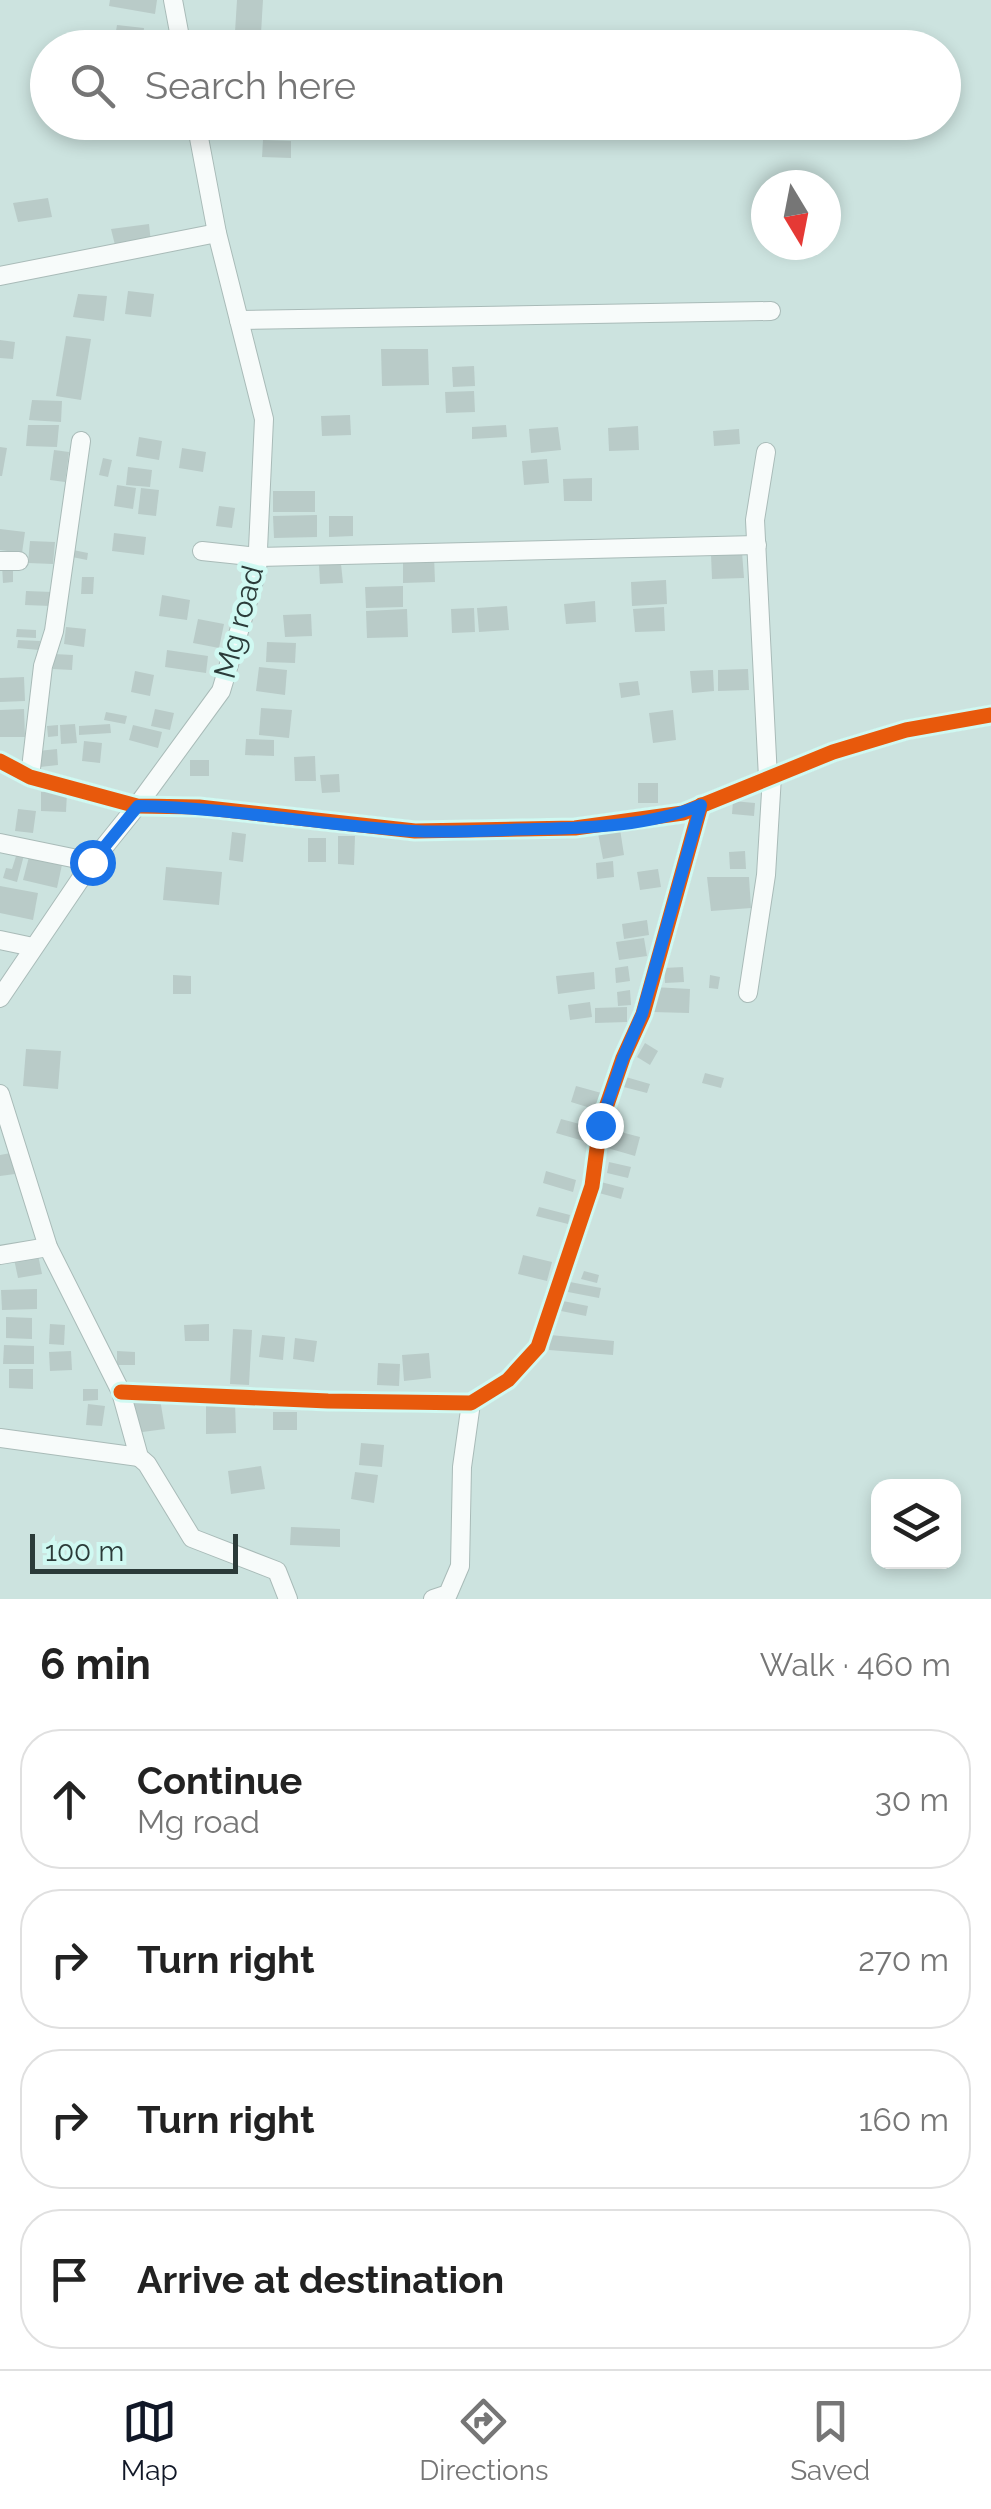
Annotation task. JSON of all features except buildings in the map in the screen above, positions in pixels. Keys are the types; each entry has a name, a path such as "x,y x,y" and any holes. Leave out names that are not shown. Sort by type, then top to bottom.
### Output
{"street":[{"path":"173,0 179,30"},
{"name":"Mg road","path":"0,998 92,862 221,691 257,572 264,418 217,233 199,140"},
{"path":"0,276 217,233"},
{"path":"239,320 772,311"},
{"path":"30,777 43,666 54,631 81,442"},
{"path":"748,994 766,875 770,777 756,546 766,452"},
{"path":"202,551 258,557 756,546"},
{"path":"0,762 30,777 138,806 199,807 415,831 575,828 684,812 833,752 906,730 991,715"},
{"path":"121,1392 470,1404 508,1380 538,1347 592,1186 600,1125 642,1014 701,805"},
{"path":"0,843 92,862"},
{"path":"0,940 33,947"},
{"path":"0,1094 48,1247 121,1392 139,1457 192,1538 277,1571 288,1599"},
{"path":"0,1255 48,1247"},
{"path":"434,1599 448,1594 460,1566 462,1467 470,1404"},
{"path":"0,1438 139,1457"}],"cycle path":[{"path":"0,761 30,777 137,806 199,807 415,831 575,828 683,813 833,752 906,730 991,715"},
{"path":"121,1392 471,1403 508,1380 538,1347 592,1186 600,1125 643,1014 701,805"}],"route":[{"path":"92,862 138,806 199,807 415,831 575,828 634,822 701,805 642,1014 600,1125"}]}
